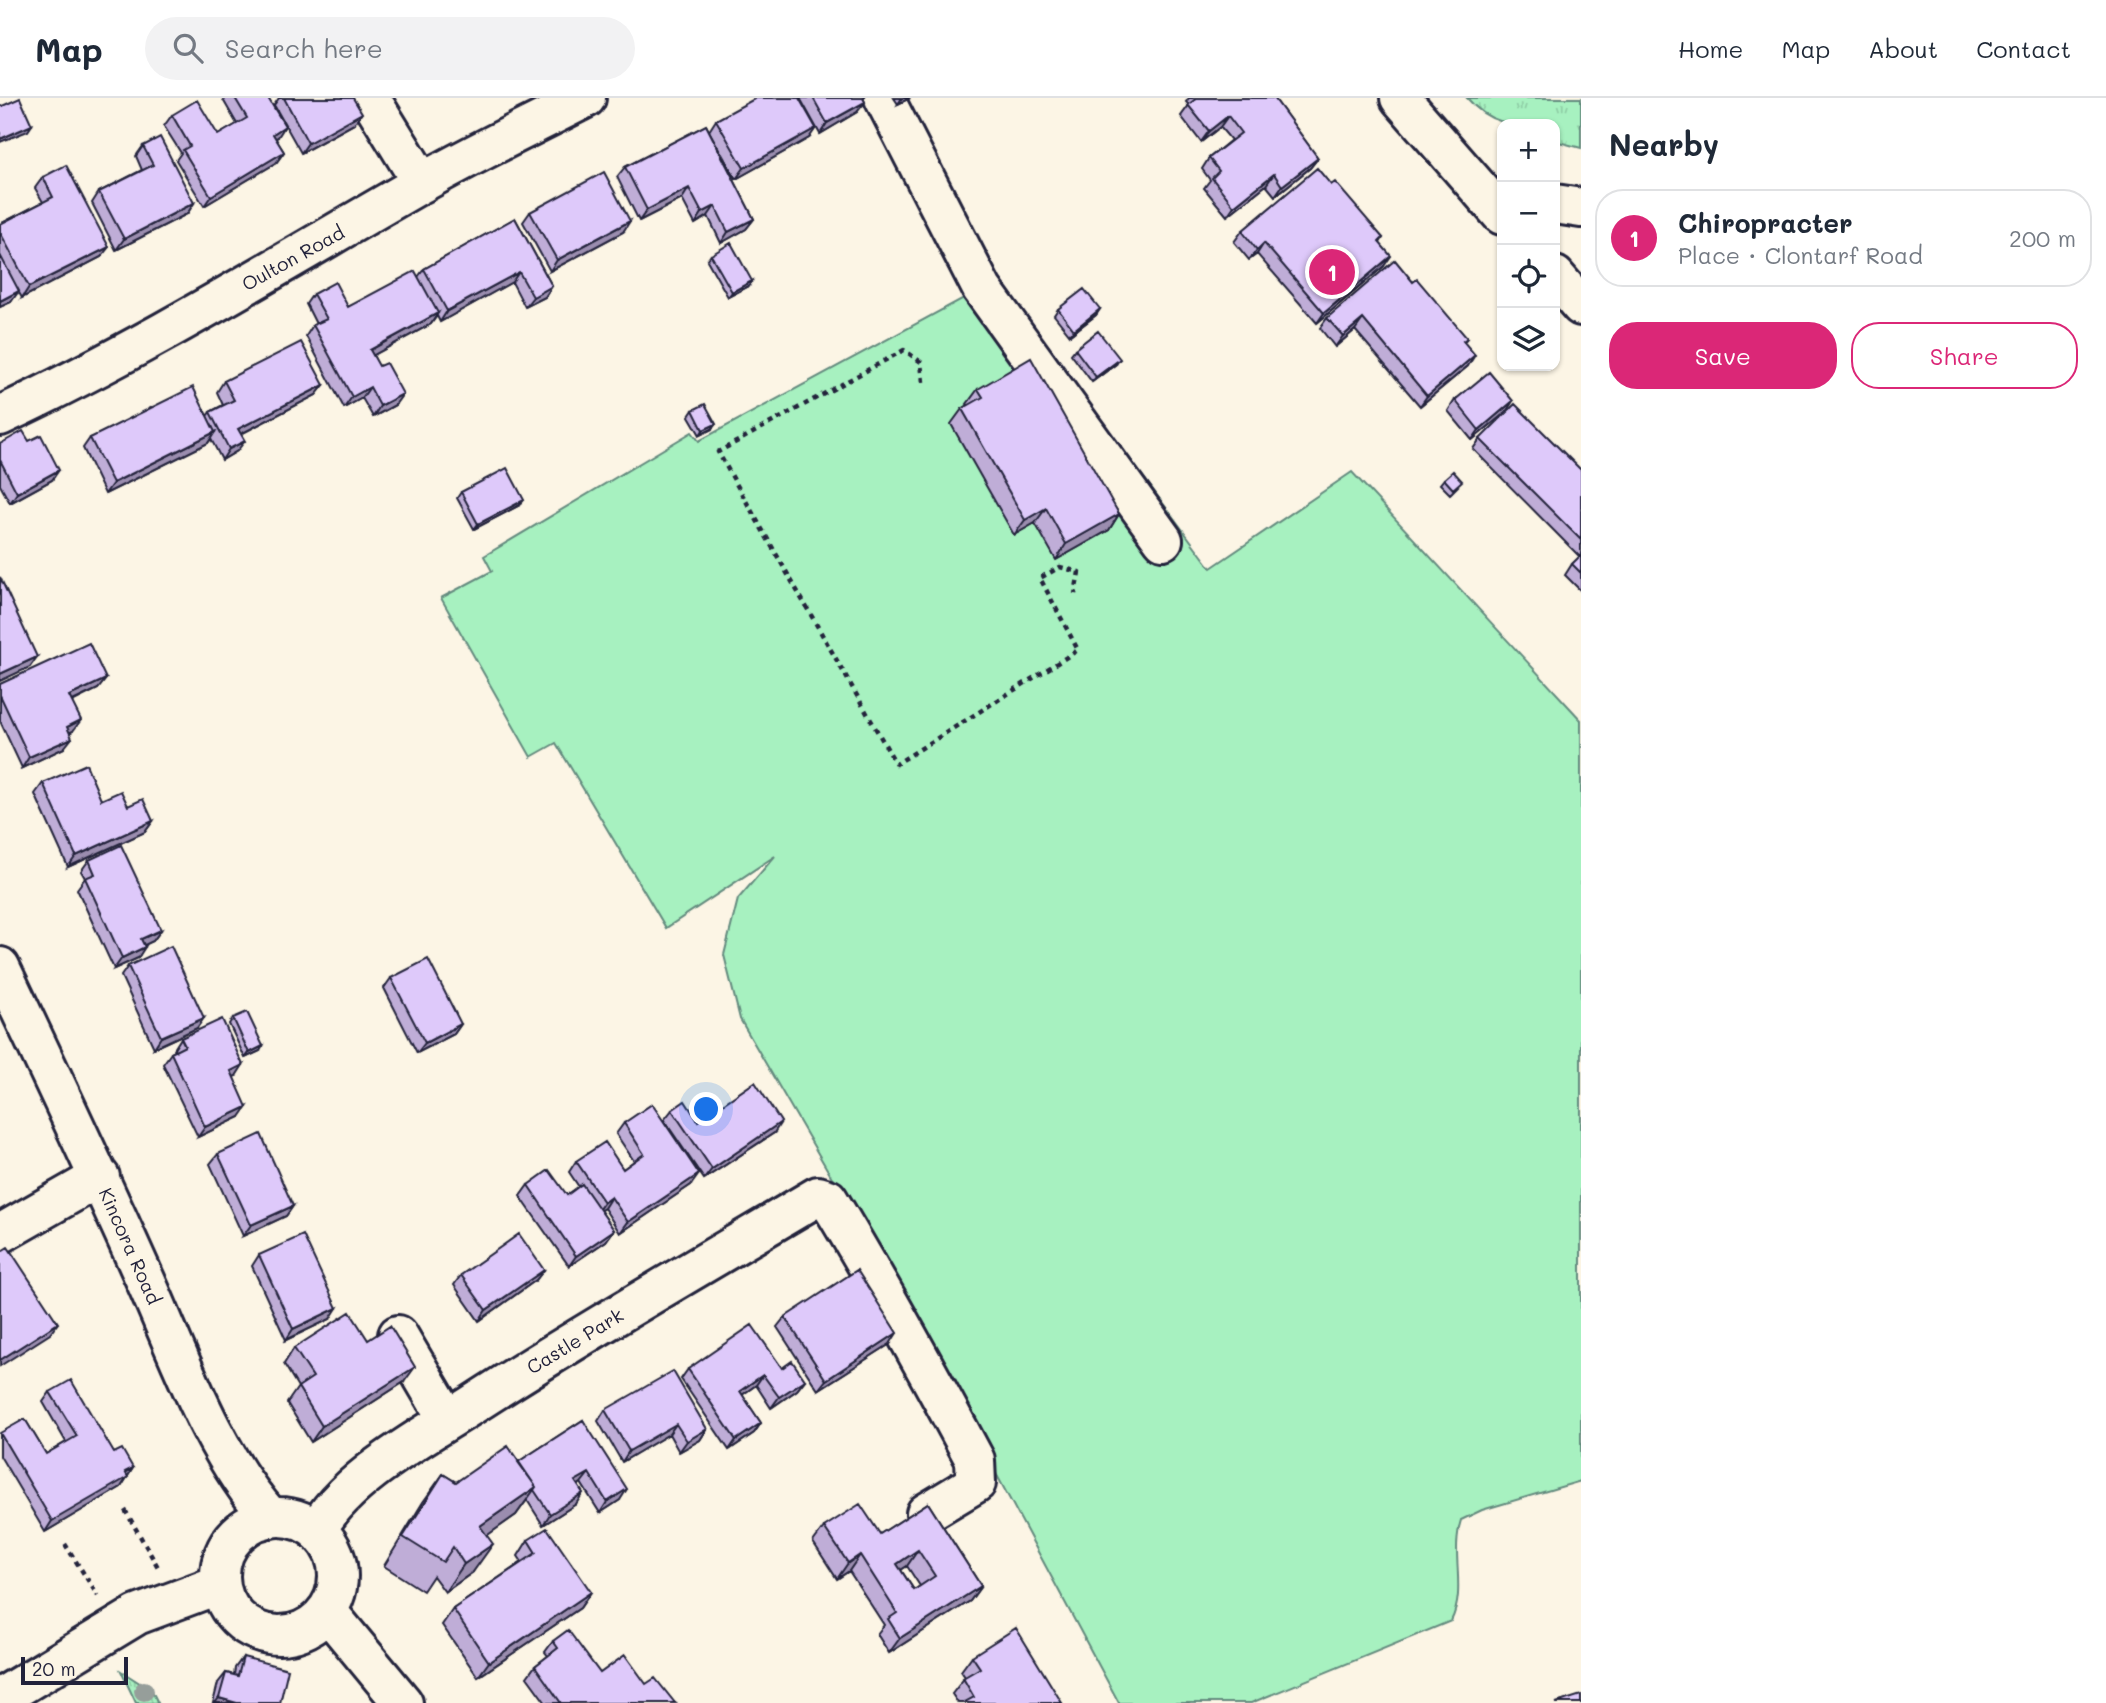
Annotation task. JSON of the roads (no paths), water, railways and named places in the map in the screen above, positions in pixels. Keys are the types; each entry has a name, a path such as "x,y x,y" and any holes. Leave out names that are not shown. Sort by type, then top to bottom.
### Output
{"street":[{"path":"370,98 422,183"},
{"name":"Oulton Road","path":"0,416 47,394 287,262 422,183 586,98"},
{"path":"884,98 982,289 1163,540"},
{"path":"1399,98 1497,205"},
{"path":"1560,205 1581,208"},
{"path":"1560,282 1581,306"},
{"name":"Kincora Road","path":"0,967 100,1177 205,1413 249,1493 271,1518"},
{"path":"0,1234 100,1177"},
{"name":"Castle Park","path":"317,1531 327,1511 389,1458 541,1361 818,1196 828,1199 894,1309 975,1460 976,1483 926,1513"},
{"path":"398,1335 448,1420"},
{"path":"271,1518 298,1521 317,1531 334,1556 338,1573 337,1590 327,1611 312,1626 297,1633 260,1633 236,1616 220,1584 223,1558 231,1542 243,1530 271,1518"},
{"path":"0,1698 136,1615 220,1584"},
{"path":"327,1611 403,1703"}],"place":[{"name":"Chiropracter","path":"1332,272"}]}
